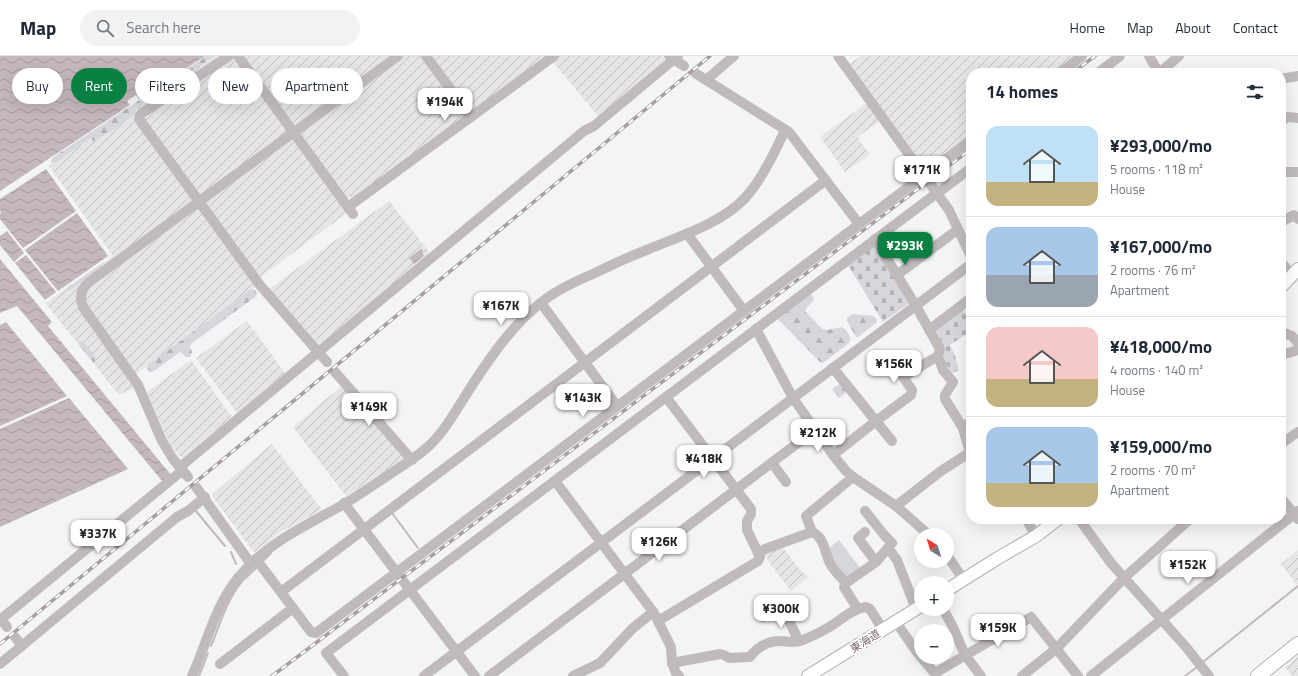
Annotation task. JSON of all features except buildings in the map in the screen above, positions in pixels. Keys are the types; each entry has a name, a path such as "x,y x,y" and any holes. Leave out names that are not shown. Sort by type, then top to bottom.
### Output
{"highway":[{"path":"1258,676 1298,644"}],"main road":[{"path":"1286,282 1295,272"},
{"path":"954,586 1036,536 1052,524"},
{"name":"東海道","path":"812,675 914,610"}],"street":[{"path":"229,56 142,113 139,119 265,291 319,351 327,362"},
{"path":"238,56 350,210 471,117 554,56"},
{"path":"184,471 162,441 141,390 83,307 80,295 83,288 89,282 398,56"},
{"path":"426,56 471,117"},
{"path":"706,80 734,56"},
{"path":"838,56 949,210 966,246"},
{"path":"1066,68 1082,56"},
{"path":"1104,68 1120,56"},
{"path":"1149,56 1156,68"},
{"path":"1165,68 1179,56"},
{"path":"3,622 184,471 319,351 584,131 594,126 674,57 684,66"},
{"path":"695,73 789,132 859,224"},
{"path":"1286,78 1298,76"},
{"path":"1286,118 1298,118"},
{"path":"192,676 221,604 231,586 253,561 283,538 344,504 412,460 430,444 441,432 502,342 521,320 541,302 563,288 628,258 688,233 730,211 745,198 756,183 785,130"},
{"path":"196,487 205,497 225,529 281,592 311,632 316,633 966,144"},
{"path":"344,676 326,653 966,172"},
{"path":"1286,172 1297,172"},
{"path":"281,592 826,180"},
{"path":"1286,220 1294,216 1298,219"},
{"path":"897,275 953,233 959,231"},
{"path":"688,233 690,239 744,311"},
{"path":"875,240 940,348 938,356 944,370 953,382 945,399 963,428 966,440"},
{"path":"1286,266 1295,272"},
{"path":"424,676 966,268"},
{"path":"541,302 617,406"},
{"path":"929,330 966,302"},
{"path":"756,329 793,398 846,471 896,506 921,528"},
{"path":"1286,334 1292,336 1298,344"},
{"path":"1286,354 1298,350"},
{"path":"833,455 911,395 912,390 903,377 938,356"},
{"path":"833,368 892,441"},
{"path":"336,372 412,460"},
{"path":"578,675 600,663 633,628 758,561 760,557 746,530 751,509 666,397"},
{"path":"489,676 815,430"},
{"path":"1286,440 1298,432"},
{"path":"896,506 940,470 966,457"},
{"path":"772,463 786,482"},
{"path":"846,583 831,565 827,557 824,544 816,534 812,532 806,516 853,477"},
{"path":"555,481 656,616 671,647 675,672 720,654 724,654 729,658 750,657 756,650 770,642 799,641 830,626 858,608 868,608 883,630"},
{"path":"0,664 177,517 205,497"},
{"path":"1286,503 1297,515 1286,523"},
{"path":"344,504 475,676"},
{"path":"858,608 844,587 846,583 876,562 892,543 865,511"},
{"path":"1029,524 1036,536"},
{"path":"1082,524 1106,558 1186,647 1209,676"},
{"path":"1022,676 1056,649 1124,578 1184,524"},
{"path":"1091,676 1285,524"},
{"path":"758,553 812,532"},
{"path":"865,532 858,538 876,562"},
{"path":"888,548 897,560 914,596"},
{"path":"954,565 964,580"},
{"path":"763,617 779,605 799,641"},
{"path":"220,664 293,608"},
{"path":"947,616 965,655 981,676"},
{"path":"927,664 936,675 965,655 1031,617 1078,676"},
{"path":"896,622 914,648"},
{"path":"15,637 22,646"}],"shaded area":[{"path":"215,56 232,56 241,68 208,68 208,104 263,104 263,98 347,213 252,283 255,287 129,379 134,388 119,395 45,303 113,256 49,166 91,138 94,141 135,115 137,113 137,107 142,104 200,104 200,68 197,68"},
{"path":"244,56 548,56 354,198 347,197 279,104 363,104 363,68 271,68 271,93 263,82 263,68 253,68"},
{"path":"560,56 662,56 664,58 664,62 599,117 552,61"},
{"path":"861,56 1080,56 1064,68 966,68 966,142 927,171 850,64"},
{"path":"867,103 880,121 857,137 870,154 845,172 820,137"},
{"path":"389,201 430,253 321,343 318,343 269,289"},
{"path":"247,321 285,373 237,413 196,358"},
{"path":"191,360 232,417 183,457 180,457 170,445 147,392"},
{"path":"343,385 404,456 404,459 346,496 293,427"},
{"path":"272,444 322,510 280,532 256,552 253,551 212,494"},
{"path":"781,545 801,571 809,577 791,591 763,552"},
{"path":"1298,550 1298,586 1281,564"},
{"path":"1298,656 1298,676 1292,676 1285,667"}],"green space":[{"path":"206,56 215,56 197,68 188,68"},
{"path":"135,103 142,104 137,107 135,115 94,142 91,138 55,163 51,162 52,158"},
{"path":"874,245 908,302 908,304 883,322 848,265"},
{"path":"102,265 101,267 69,291 67,290 67,288"},
{"path":"254,289 257,294 255,297 191,344 190,347 192,352 190,357 186,357 180,352 154,371 151,372 148,370 147,367 149,364 250,290"},
{"path":"809,294 812,295 814,300 805,311 822,329 827,330 842,327 851,338 849,343 823,363 820,362 778,319 778,317"},
{"path":"963,308 966,314 966,334 950,345 959,370 952,373 948,367 944,355 945,348 935,329"},
{"path":"852,314 873,316 877,319 877,322 856,337 847,321 847,318"},
{"path":"79,342 84,342 96,358 96,361 92,361 79,345"},
{"path":"842,382 849,390 839,398 832,389"},
{"path":"839,540 861,569 847,578 838,571 828,549"}],"water":[{"path":"0,56 205,56 187,68 135,68 135,96 127,101 130,105 0,191"},
{"path":"46,169 76,211 23,248 0,219 0,199"},
{"path":"77,213 108,256 58,291 25,250"},
{"path":"7,231 24,253 14,262 0,245 0,236"},
{"path":"421,249 424,256 414,264 409,258"},
{"path":"26,255 56,292 45,300 15,263"},
{"path":"0,259 52,322 48,326 171,475 163,482 17,306 0,313"},
{"path":"6,322 67,396 0,426 0,325"},
{"path":"69,398 128,469 0,527 0,429"}],"waterway":[{"path":"195,510 225,546"},
{"path":"392,513 418,548"},
{"path":"231,552 236,564"},
{"path":"262,562 271,553"},
{"path":"211,646 224,612 237,587 257,567"},
{"path":"1203,662 1298,586"},
{"path":"199,676 208,653"},
{"path":"1185,676 1197,667"}],"railway":[{"path":"0,644 710,56"},
{"path":"1079,68 1095,56"},
{"path":"272,676 966,153"}]}
